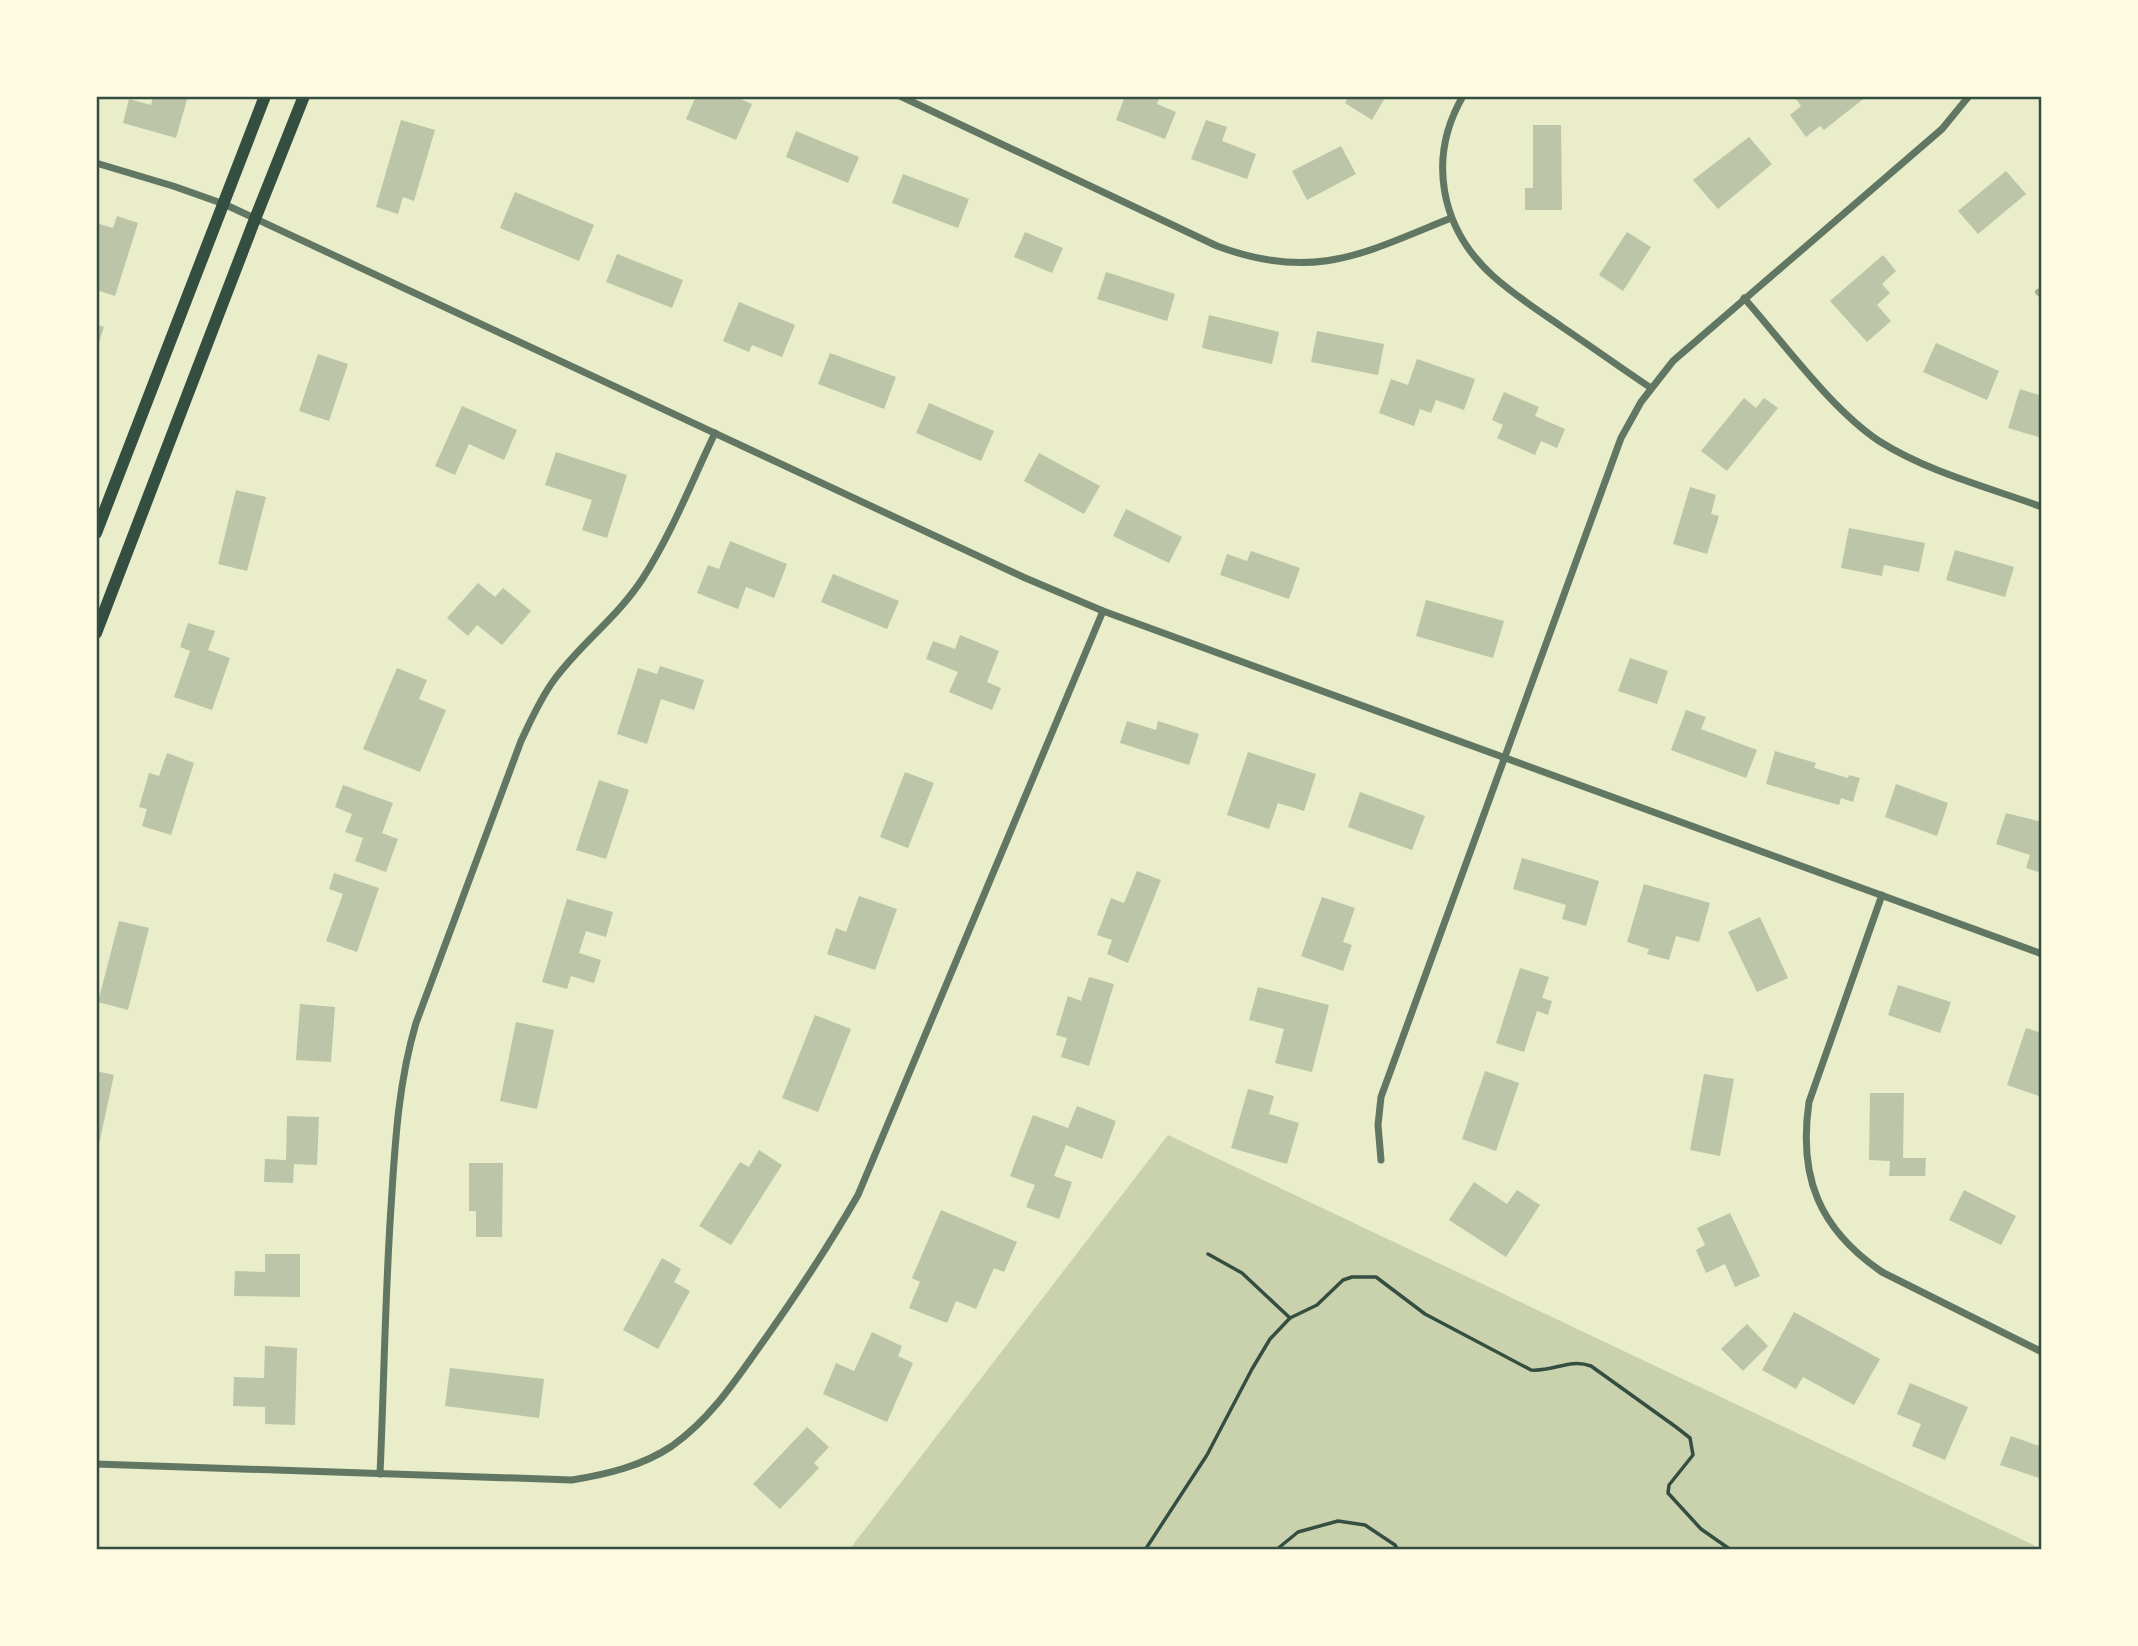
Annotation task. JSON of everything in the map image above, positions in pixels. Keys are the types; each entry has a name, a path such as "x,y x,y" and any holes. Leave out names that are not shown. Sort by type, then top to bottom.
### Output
{"main road":[{"path":"96,533 265,96"},
{"path":"96,633 304,96"}],"street":[{"path":"900,96 1217,246 1263,261 1313,263 1347,258 1451,218"},
{"path":"1463,96 1451,117 1442,167 1451,218 1464,242 1495,277 1651,388"},
{"path":"1381,1160 1378,1125 1381,1097 1621,438 1651,388 1673,361 1942,129 1969,96"},
{"path":"96,163 224,204 1011,571 1103,611 2042,954"},
{"path":"1744,298 1835,403 1878,440 1927,466 2042,507"},
{"path":"380,1474 389,1233 397,1116 406,1060 416,1023 535,709 555,679 617,614 643,578 665,539 715,433"},
{"path":"96,1464 555,1481 607,1474 640,1463 673,1445 701,1423 724,1396 828,1248 872,1167 1103,611"},
{"path":"1882,895 1809,1102 1805,1132 1809,1179 1828,1222 1859,1256 1882,1272 2042,1352"}],"path":[{"path":"1208,1254 1242,1273 1290,1318"},
{"path":"1145,1550 1207,1455 1270,1339 1290,1318 1317,1305 1343,1280 1352,1277 1376,1277 1425,1314 1531,1370 1545,1371 1580,1362 1591,1366 1690,1438 1693,1455 1669,1485 1668,1493 1701,1529 1731,1550"},
{"path":"1276,1550 1298,1532 1338,1521 1365,1525 1395,1545 1398,1550"}],"green space":[{"path":"1168,1135 2042,1549 2042,1550 849,1550"}],"building":[{"path":"153,96 188,96 176,138 123,123 129,99 151,105"},
{"path":"696,96 734,96 752,104 736,140 686,119"},
{"path":"1125,96 1160,96 1157,104 1176,112 1165,139 1116,120"},
{"path":"1349,96 1386,96 1372,120 1345,103"},
{"path":"1794,96 1867,96 1824,130 1820,126 1806,137 1790,115 1801,106"},
{"path":"401,120 435,130 414,201 403,197 398,214 376,207"},
{"path":"1206,120 1227,127 1222,141 1256,154 1247,179 1191,159"},
{"path":"1533,125 1561,125 1562,210 1525,210 1525,188 1533,188"},
{"path":"796,131 859,157 848,183 786,157"},
{"path":"1749,137 1772,164 1718,209 1693,180"},
{"path":"1341,146 1356,174 1307,200 1292,171"},
{"path":"2006,171 2026,194 1978,234 1958,211"},
{"path":"903,174 969,199 958,228 892,203"},
{"path":"515,192 594,225 579,261 500,228"},
{"path":"117,216 138,223 115,296 96,290 96,223 113,228"},
{"path":"1025,232 1063,248 1052,273 1014,257"},
{"path":"1627,232 1651,247 1623,291 1599,275"},
{"path":"617,254 683,280 672,308 606,282"},
{"path":"1883,255 1896,271 1882,284 1890,293 1877,305 1891,321 1867,342 1830,301"},
{"path":"1106,272 1175,294 1167,321 1097,299"},
{"path":"739,302 795,325 782,357 752,345 749,352 723,341"},
{"path":"1209,315 1279,332 1272,364 1202,348"},
{"path":"96,324 104,327 97,348 96,348"},
{"path":"1317,331 1384,344 1378,375 1311,362"},
{"path":"1936,343 1999,371 1987,400 1923,372"},
{"path":"830,353 896,377 884,409 818,384"},
{"path":"318,354 348,364 329,421 299,411"},
{"path":"1417,359 1475,379 1464,410 1436,400 1431,413 1420,409 1414,426 1379,413 1391,379 1408,385"},
{"path":"2020,389 2042,396 2042,438 2008,428"},
{"path":"1504,392 1539,407 1535,416 1565,429 1557,448 1541,441 1535,455 1497,438 1503,425 1492,420"},
{"path":"1744,398 1756,408 1764,398 1778,408 1727,471 1701,451"},
{"path":"929,403 994,431 981,461 916,433"},
{"path":"462,406 517,430 504,460 469,444 455,475 435,466"},
{"path":"556,452 627,475 607,538 582,530 592,500 545,485"},
{"path":"1039,453 1100,486 1084,514 1024,481"},
{"path":"1690,487 1716,495 1711,514 1719,516 1707,554 1673,544"},
{"path":"236,490 266,497 247,571 218,564"},
{"path":"1126,509 1182,537 1169,563 1113,536"},
{"path":"1849,528 1925,543 1919,572 1884,565 1882,576 1841,568"},
{"path":"730,541 787,564 774,598 746,587 738,609 697,593 708,565 719,569"},
{"path":"1955,550 2014,567 2005,597 1946,580"},
{"path":"1251,551 1300,568 1289,599 1220,575 1227,554 1247,561"},
{"path":"833,574 899,601 887,629 821,602"},
{"path":"478,583 495,597 503,588 531,611 502,645 477,625 468,636 447,618"},
{"path":"1426,600 1504,621 1493,658 1416,636"},
{"path":"188,623 215,631 208,650 230,658 212,710 174,697 190,651 180,647"},
{"path":"960,635 999,651 987,682 1001,688 992,710 949,692 958,672 926,659 933,641 955,649"},
{"path":"1630,658 1668,671 1657,704 1618,691"},
{"path":"660,666 704,680 694,710 661,699 647,744 617,734 638,668 657,674"},
{"path":"397,668 427,680 419,699 446,710 420,772 363,749"},
{"path":"1686,710 1706,717 1701,729 1757,750 1746,778 1671,750"},
{"path":"1127,721 1156,730 1158,721 1199,734 1189,765 1120,743"},
{"path":"1775,751 1816,763 1814,768 1848,778 1849,775 1860,778 1853,802 1841,798 1839,805 1766,784"},
{"path":"1248,752 1316,774 1304,811 1278,803 1269,829 1227,815"},
{"path":"167,753 194,763 171,835 142,826 147,809 139,807 149,773 159,776"},
{"path":"905,772 934,783 908,848 880,837"},
{"path":"599,780 629,790 606,859 576,850"},
{"path":"1896,784 1948,803 1937,836 1885,817"},
{"path":"343,785 393,803 382,833 398,839 386,872 355,861 363,838 345,832 352,814 335,807"},
{"path":"1360,792 1425,816 1412,850 1348,827"},
{"path":"2006,813 2042,822 2042,873 2026,868 2030,855 1996,844"},
{"path":"1522,858 1599,881 1586,926 1562,919 1566,905 1513,889"},
{"path":"1137,871 1161,880 1128,963 1107,954 1112,940 1097,935 1111,898 1124,903"},
{"path":"334,873 379,888 357,952 326,941 343,894 329,889"},
{"path":"1644,884 1710,903 1699,942 1676,936 1669,960 1647,954 1649,949 1627,942"},
{"path":"859,896 897,909 875,970 827,954 836,928 846,932"},
{"path":"1322,897 1355,908 1343,942 1352,945 1343,971 1301,956"},
{"path":"567,899 613,912 606,937 586,931 579,953 601,960 594,983 571,976 567,989 542,982"},
{"path":"1760,917 1788,978 1757,992 1728,932"},
{"path":"119,921 149,928 128,1010 98,1002"},
{"path":"1520,968 1549,977 1542,998 1552,1001 1548,1015 1537,1011 1524,1052 1496,1043"},
{"path":"1089,977 1114,984 1089,1066 1061,1057 1067,1038 1056,1035 1068,996 1081,1001"},
{"path":"1898,985 1951,1002 1940,1033 1888,1015"},
{"path":"1258,987 1329,1005 1312,1072 1275,1063 1284,1029 1249,1020"},
{"path":"300,1004 335,1007 331,1062 296,1060"},
{"path":"815,1015 851,1029 818,1112 782,1098"},
{"path":"516,1022 554,1030 537,1109 500,1101"},
{"path":"2026,1028 2042,1033 2042,1097 2007,1085"},
{"path":"96,1071 114,1075 97,1153 96,1153"},
{"path":"1485,1071 1519,1083 1496,1151 1462,1139"},
{"path":"1704,1074 1734,1079 1720,1156 1690,1150"},
{"path":"1248,1089 1274,1096 1269,1114 1299,1123 1287,1164 1231,1148"},
{"path":"1870,1093 1904,1093 1903,1158 1926,1158 1925,1176 1889,1176 1890,1161 1869,1160"},
{"path":"1077,1106 1116,1121 1102,1159 1066,1145 1054,1176 1072,1182 1059,1219 1026,1207 1035,1185 1010,1176 1033,1115 1068,1128"},
{"path":"287,1116 319,1117 317,1165 294,1164 293,1183 264,1182 265,1159 286,1160"},
{"path":"759,1150 782,1165 731,1245 699,1226 740,1162 749,1167"},
{"path":"469,1163 503,1163 502,1237 476,1237 476,1211 469,1211"},
{"path":"1474,1182 1507,1204 1517,1190 1540,1205 1506,1257 1449,1220"},
{"path":"1964,1190 2016,1216 2001,1245 1949,1220"},
{"path":"941,1210 1017,1242 1004,1272 994,1268 976,1309 956,1301 947,1323 909,1308 920,1282 912,1278"},
{"path":"1730,1213 1760,1276 1735,1287 1725,1264 1706,1273 1696,1250 1705,1245 1697,1228"},
{"path":"265,1254 300,1254 300,1297 234,1296 235,1271 265,1272"},
{"path":"662,1258 681,1269 674,1282 690,1291 658,1349 623,1330"},
{"path":"1794,1312 1880,1359 1854,1405 1803,1377 1796,1389 1762,1370"},
{"path":"1747,1324 1768,1346 1743,1371 1721,1349"},
{"path":"872,1332 902,1346 898,1356 913,1363 887,1422 823,1394 836,1363 854,1371"},
{"path":"265,1346 297,1348 295,1425 265,1424 265,1407 233,1406 234,1377 264,1378"},
{"path":"450,1368 544,1379 539,1418 445,1406"},
{"path":"1910,1383 1968,1407 1945,1460 1912,1446 1921,1424 1897,1414"},
{"path":"807,1427 829,1447 814,1463 819,1468 780,1509 753,1484"},
{"path":"2011,1436 2042,1447 2042,1479 2000,1465"}],"waterway":[{"path":"2038,292 2042,295"}]}
